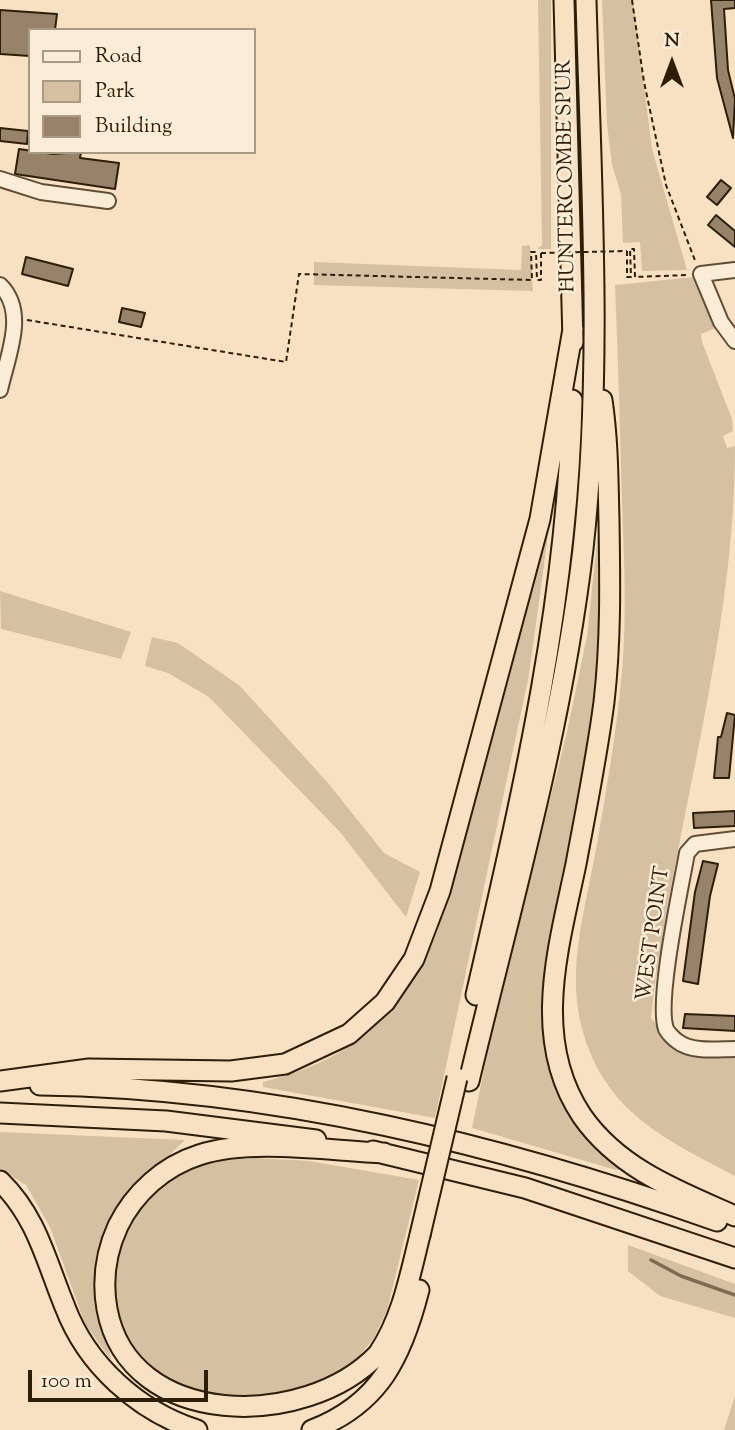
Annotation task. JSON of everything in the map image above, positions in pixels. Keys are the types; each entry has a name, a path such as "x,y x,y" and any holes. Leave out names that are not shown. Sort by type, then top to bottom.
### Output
{"highway":[{"name":"HUNTERCOMBE SPUR","path":"564,0 573,329"},
{"name":"HUNTERCOMBE SPUR","path":"586,0 594,351"},
{"path":"463,1079 530,754 555,613 571,450 573,329"},
{"path":"0,1083 89,1069 230,1071 285,1064 349,1034 385,1002 414,959 440,891 540,519 573,329"},
{"path":"312,1430 352,1409 391,1368 412,1315 425,1236 463,1079 533,822 567,661 588,495 594,351"},
{"path":"594,351 605,422 608,476 608,657 592,775 554,979 556,1049 565,1082 582,1115 613,1151 639,1170 735,1216"},
{"path":"0,1083 189,1094 350,1118 551,1166 735,1227"},
{"path":"0,1114 84,1115 190,1123 276,1134 384,1153 525,1188 735,1258"},
{"path":"384,1153 233,1150 201,1154 174,1166 136,1199 111,1244 105,1291 113,1333 140,1377 158,1393 187,1411 214,1419 242,1422 272,1419 304,1410 329,1398 357,1378 385,1343 401,1307 425,1236"},
{"path":"0,1181 33,1223 72,1323 100,1366 149,1408 197,1430"}],"street":[{"path":"0,180 41,192 108,201"},
{"path":"735,270 695,274 720,322 735,341"},
{"path":"0,285 14,306 16,318 0,390"},
{"name":"WEST POINT","path":"735,839 695,844 687,853 670,951 665,1001 666,1030 678,1043 704,1049 735,1049"}],"path":[{"path":"16,318 286,362 299,274 532,280 531,252 536,252 537,280 541,280 541,253 626,251 627,277 631,277 630,249 634,249 635,277 695,274 666,185 644,82 632,0"}],"green space":[{"path":"538,0 551,0 551,249 537,249 542,245"},
{"path":"602,0 633,0 652,149 687,270 642,271 640,242 623,243 621,194 612,165 607,124"},
{"path":"530,245 533,291 314,285 314,262 521,270 522,246"},
{"path":"694,277 708,293 721,326 701,334 732,419 733,431 723,436 727,448 735,446 732,518 714,662 673,875 651,1018 677,1051 702,1056 735,1056 735,1176 663,1136 623,1104 593,1060 583,1032 576,986 579,938 611,758 624,650 615,285"},
{"path":"554,491 529,675 435,1118 263,1087 263,1082 324,1061 349,1047 370,1030 406,988 437,932"},
{"path":"599,523 599,680 546,969 544,1024 599,1147 620,1169 616,1170 472,1128 490,1041 567,732 587,636"},
{"path":"0,591 131,632 121,659 1,629"},
{"path":"152,637 178,643 240,686 328,783 384,853 420,872 406,917 340,832 209,697 168,673 145,666"},
{"path":"0,1132 185,1140 136,1190 112,1225 104,1245 97,1292 111,1360 85,1324 50,1227 26,1185 0,1169"},
{"path":"255,1158 309,1161 419,1180 387,1310 374,1338 346,1372 277,1405 165,1386 127,1340 115,1301 115,1279 122,1240 146,1201 174,1178 209,1162"},
{"path":"628,1245 735,1284 735,1318 660,1296 628,1271"},
{"path":"735,1396 735,1430 724,1430"}],"building":[{"path":"711,0 735,0 735,8 724,9 728,70 735,99 733,138 717,78"},
{"path":"0,10 57,14 55,28 28,28 28,56 0,54"},
{"path":"0,128 28,131 27,144 0,141"},
{"path":"19,149 28,150 28,154 81,154 80,158 119,163 115,189 15,174"},
{"path":"721,180 731,188 717,205 707,197"},
{"path":"716,215 735,231 735,247 708,225"},
{"path":"26,257 73,269 68,286 22,274"},
{"path":"122,308 145,313 141,327 119,322"},
{"path":"727,713 735,715 729,778 714,778 718,737 721,737"},
{"path":"735,811 735,826 694,828 693,813"},
{"path":"703,861 718,864 710,896 698,984 683,981 695,892"},
{"path":"685,1014 735,1016 735,1031 683,1028"}],"waterway":[{"path":"651,1260 681,1276 735,1295"}]}
